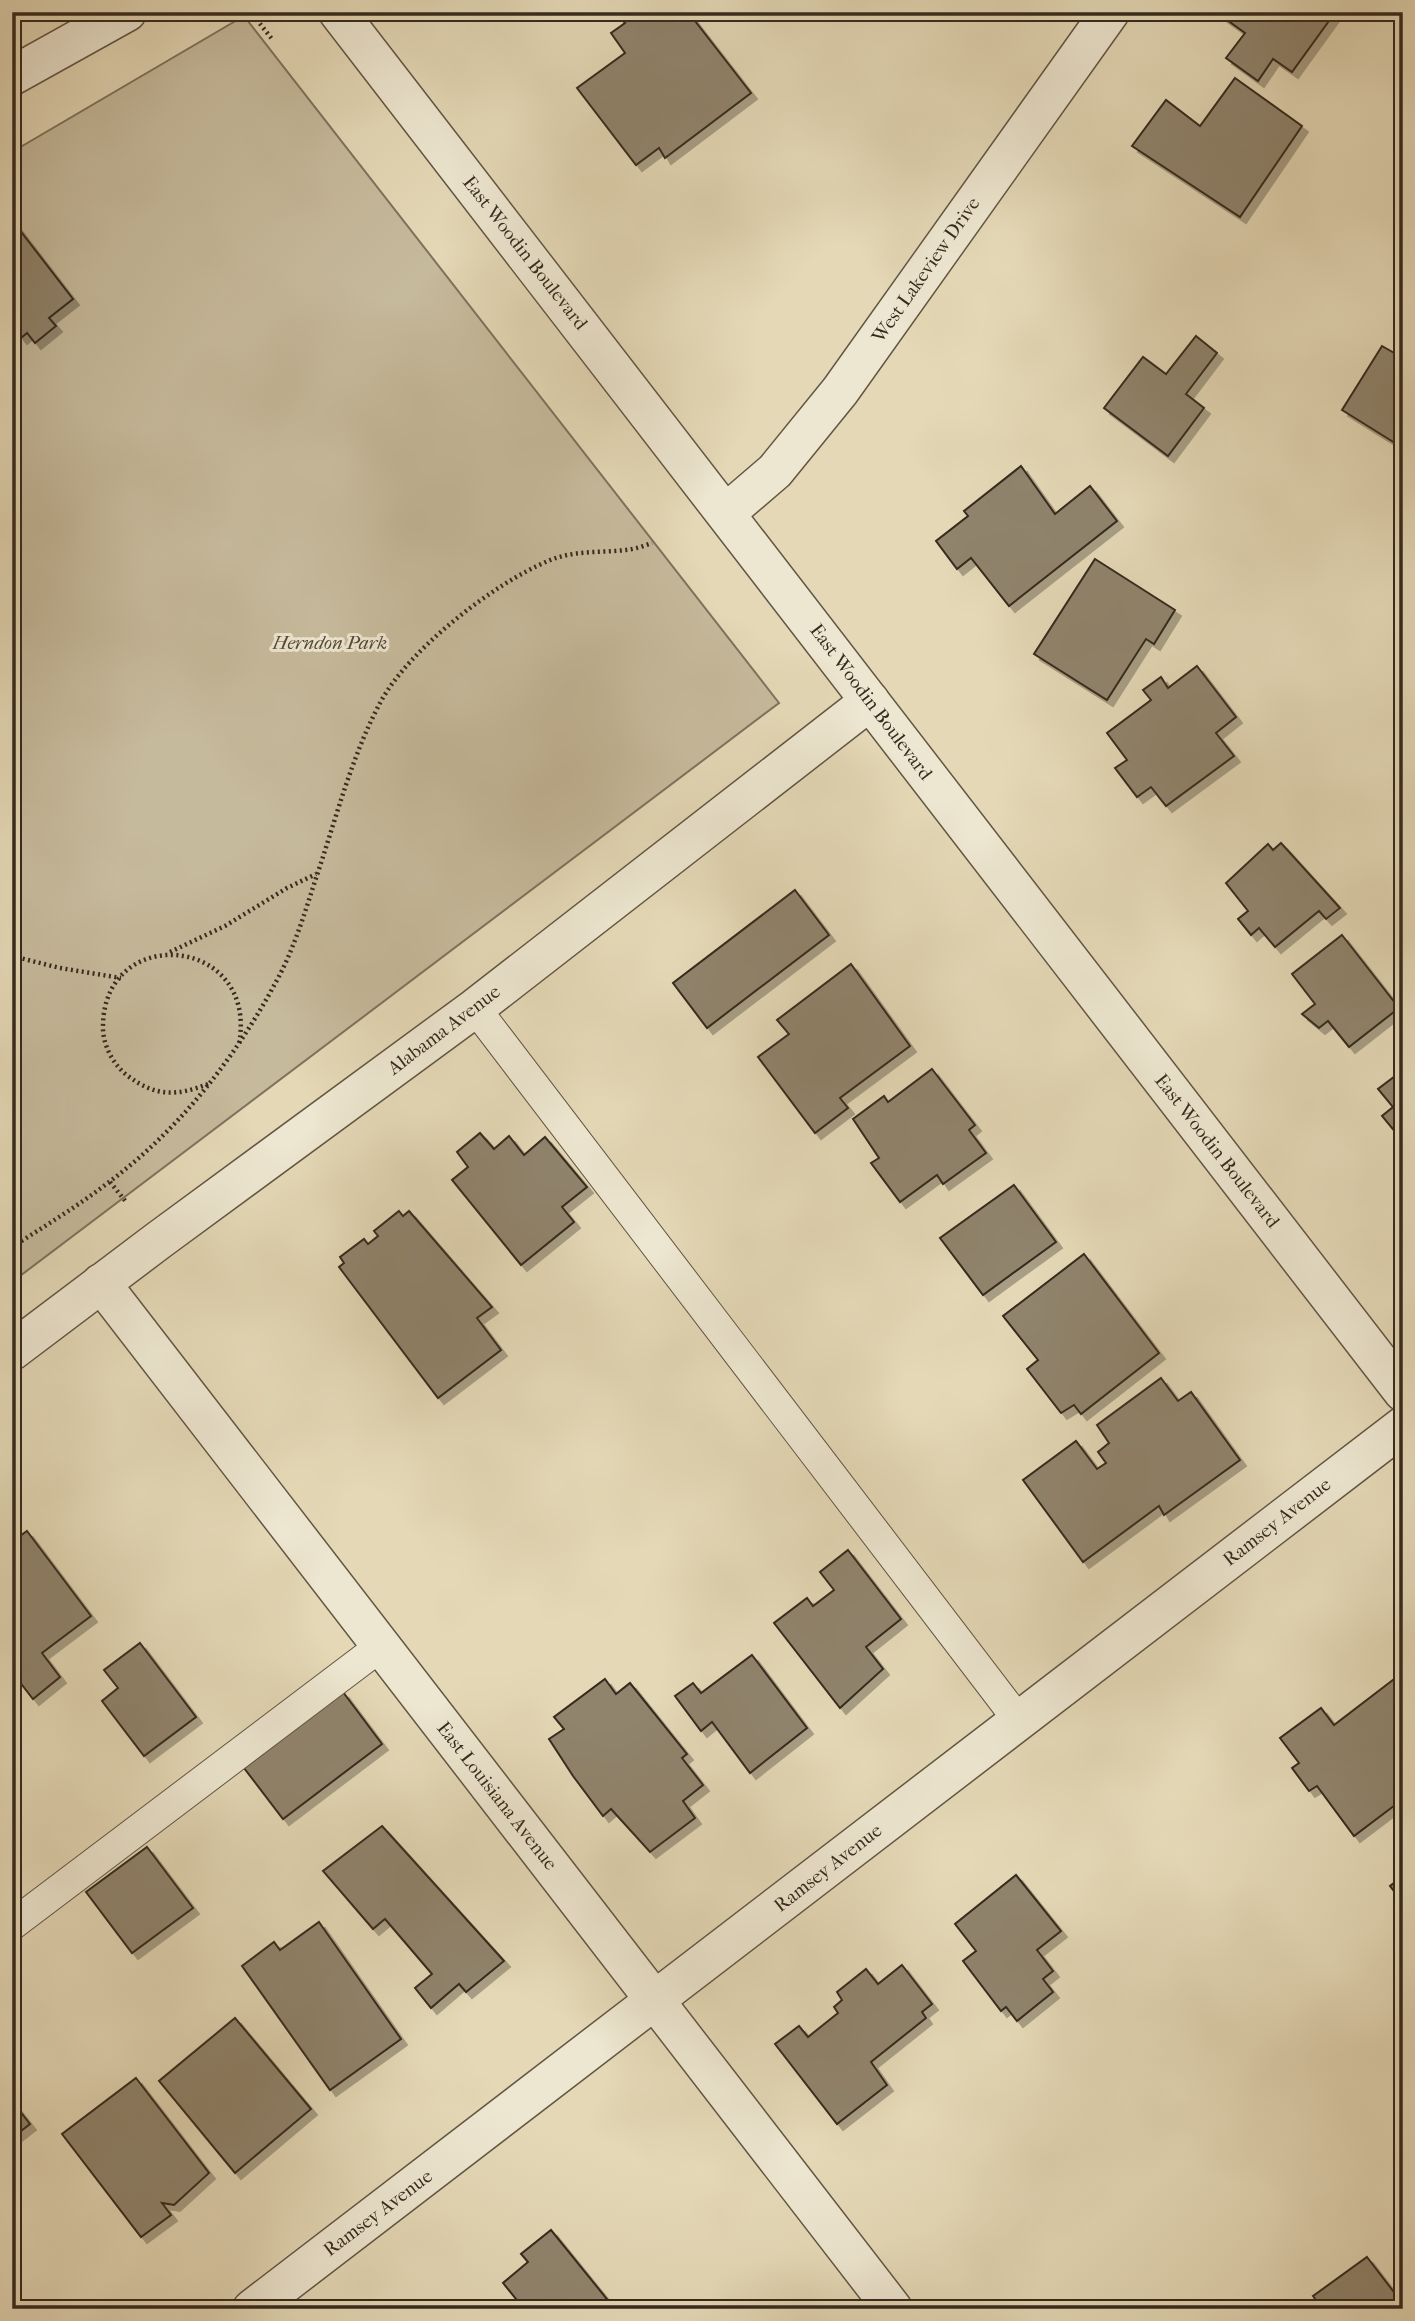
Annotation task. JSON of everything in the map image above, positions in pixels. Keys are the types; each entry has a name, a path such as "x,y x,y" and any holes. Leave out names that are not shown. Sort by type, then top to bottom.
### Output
{"street":[{"path":"12,76 127,12"},
{"name":"East Woodin Boulevard","path":"338,12 1403,1392"},
{"name":"West Lakeview Drive","path":"726,513 775,471 841,391 1110,12"},
{"name":"Alabama Avenue","path":"12,1351 475,1008 870,701"},
{"name":"East Louisiana Avenue","path":"101,1283 893,2309"},
{"name":"Ramsey Avenue","path":"253,2309 1403,1426"}],"lane":[{"path":"475,1008 1019,1721"},
{"path":"12,1925 381,1646"}],"path":[{"path":"253,15 272,39"},
{"path":"12,1247 110,1182 174,1125 238,1047 278,980 293,947 357,752 382,700 410,663 453,621 481,600 550,560 589,551 628,550 652,543"},
{"path":"209,1083 188,1092 165,1093 142,1087 124,1073 110,1055 103,1033 103,1010 111,988 126,970 146,958 168,953 225,926 287,888 317,874"},
{"path":"168,953 191,956 211,965 228,981 239,1002 243,1025 238,1047"},
{"path":"12,956 60,968 121,978"}],"green space":[{"name":"Herndon Park","path":"244,16 779,703 12,1282 12,152"}],"building":[{"path":"616,12 688,12 751,93 665,158 659,148 636,165 577,88 625,53 611,33 625,23"},
{"path":"1222,12 1334,14 1292,72 1273,59 1258,81 1226,58 1245,33 1220,15"},
{"path":"1235,78 1302,126 1240,217 1132,146 1166,100 1200,126"},
{"path":"12,220 73,299 49,318 56,326 35,343 27,333 21,338 12,326"},
{"path":"1196,336 1217,353 1186,394 1204,408 1168,456 1104,408 1143,357 1166,374"},
{"path":"1382,346 1403,358 1403,448 1342,410"},
{"path":"1021,466 1055,514 1090,486 1117,521 1009,606 971,558 957,569 936,541 968,516 964,511"},
{"path":"1095,559 1175,610 1154,644 1146,639 1107,700 1034,654"},
{"path":"1197,666 1236,717 1216,733 1234,756 1166,806 1151,787 1137,797 1115,768 1127,760 1107,733 1151,700 1143,690 1161,677 1168,688"},
{"path":"1281,843 1340,908 1326,919 1319,911 1275,947 1259,928 1251,935 1238,919 1248,911 1226,883 1268,844 1273,850"},
{"path":"795,890 829,935 707,1028 673,983"},
{"path":"1342,935 1399,1008 1349,1047 1328,1021 1319,1028 1302,1014 1315,1004 1292,974"},
{"path":"851,964 910,1046 840,1098 848,1108 815,1133 758,1057 789,1034 777,1020"},
{"path":"932,1069 975,1125 969,1130 986,1153 943,1184 937,1175 900,1202 871,1163 879,1158 853,1119 884,1096 888,1102"},
{"path":"1403,1070 1401,1139 1382,1116 1393,1107 1378,1089"},
{"path":"480,1133 494,1149 509,1136 524,1155 545,1137 587,1187 562,1207 574,1222 521,1265 452,1180 468,1167 457,1152"},
{"path":"1014,1185 1056,1242 983,1295 940,1238"},
{"path":"399,1211 403,1216 409,1211 492,1307 477,1318 501,1350 438,1398 339,1267 344,1263 340,1257 364,1239 368,1244 378,1236 374,1231"},
{"path":"1084,1254 1159,1353 1081,1414 1074,1405 1061,1413 1027,1369 1038,1360 1003,1316"},
{"path":"1161,1378 1178,1401 1191,1392 1240,1460 1164,1515 1159,1506 1083,1562 1023,1480 1076,1441 1097,1469 1106,1463 1098,1452 1109,1443 1097,1425"},
{"path":"27,1531 91,1616 42,1653 60,1677 33,1699 12,1672 12,1542"},
{"path":"848,1550 901,1619 866,1647 883,1669 840,1708 774,1623 807,1598 813,1606 834,1590 820,1572"},
{"path":"140,1643 196,1717 144,1756 102,1701 118,1688 104,1670"},
{"path":"752,1655 807,1728 750,1773 712,1722 701,1731 675,1696 693,1683 701,1693"},
{"path":"1402,1673 1403,1799 1354,1836 1317,1786 1309,1791 1292,1768 1299,1763 1280,1738 1321,1708 1334,1725"},
{"path":"605,1679 616,1694 630,1683 687,1754 682,1758 703,1785 683,1801 695,1818 650,1852 611,1809 603,1816 549,1739 564,1729 554,1717"},
{"path":"343,1692 382,1744 283,1819 244,1768"},
{"path":"382,1826 504,1961 466,1992 459,1984 431,2008 415,1988 432,1974 385,1919 373,1929 323,1871"},
{"path":"147,1847 193,1908 132,1953 86,1892"},
{"path":"1016,1875 1061,1931 1037,1950 1053,1971 1043,1979 1053,1992 1017,2021 1006,2007 1001,2011 963,1961 976,1951 955,1924"},
{"path":"1403,1876 1403,1903 1390,1886"},
{"path":"319,1922 401,2039 330,2090 242,1966 274,1942 280,1950"},
{"path":"902,1965 932,2004 922,2012 926,2018 871,2062 887,2085 837,2124 775,2044 799,2026 808,2037 838,2013 834,2007 842,2000 837,1992 866,1969 878,1984"},
{"path":"235,2018 311,2109 235,2173 159,2081"},
{"path":"136,2078 209,2173 174,2205 162,2203 171,2215 141,2237 62,2134"},
{"path":"12,2101 30,2124 12,2138"},
{"path":"551,2230 615,2309 524,2309 503,2283 528,2262 521,2254"},
{"path":"1367,2257 1403,2304 1403,2309 1322,2309 1313,2296"}]}
